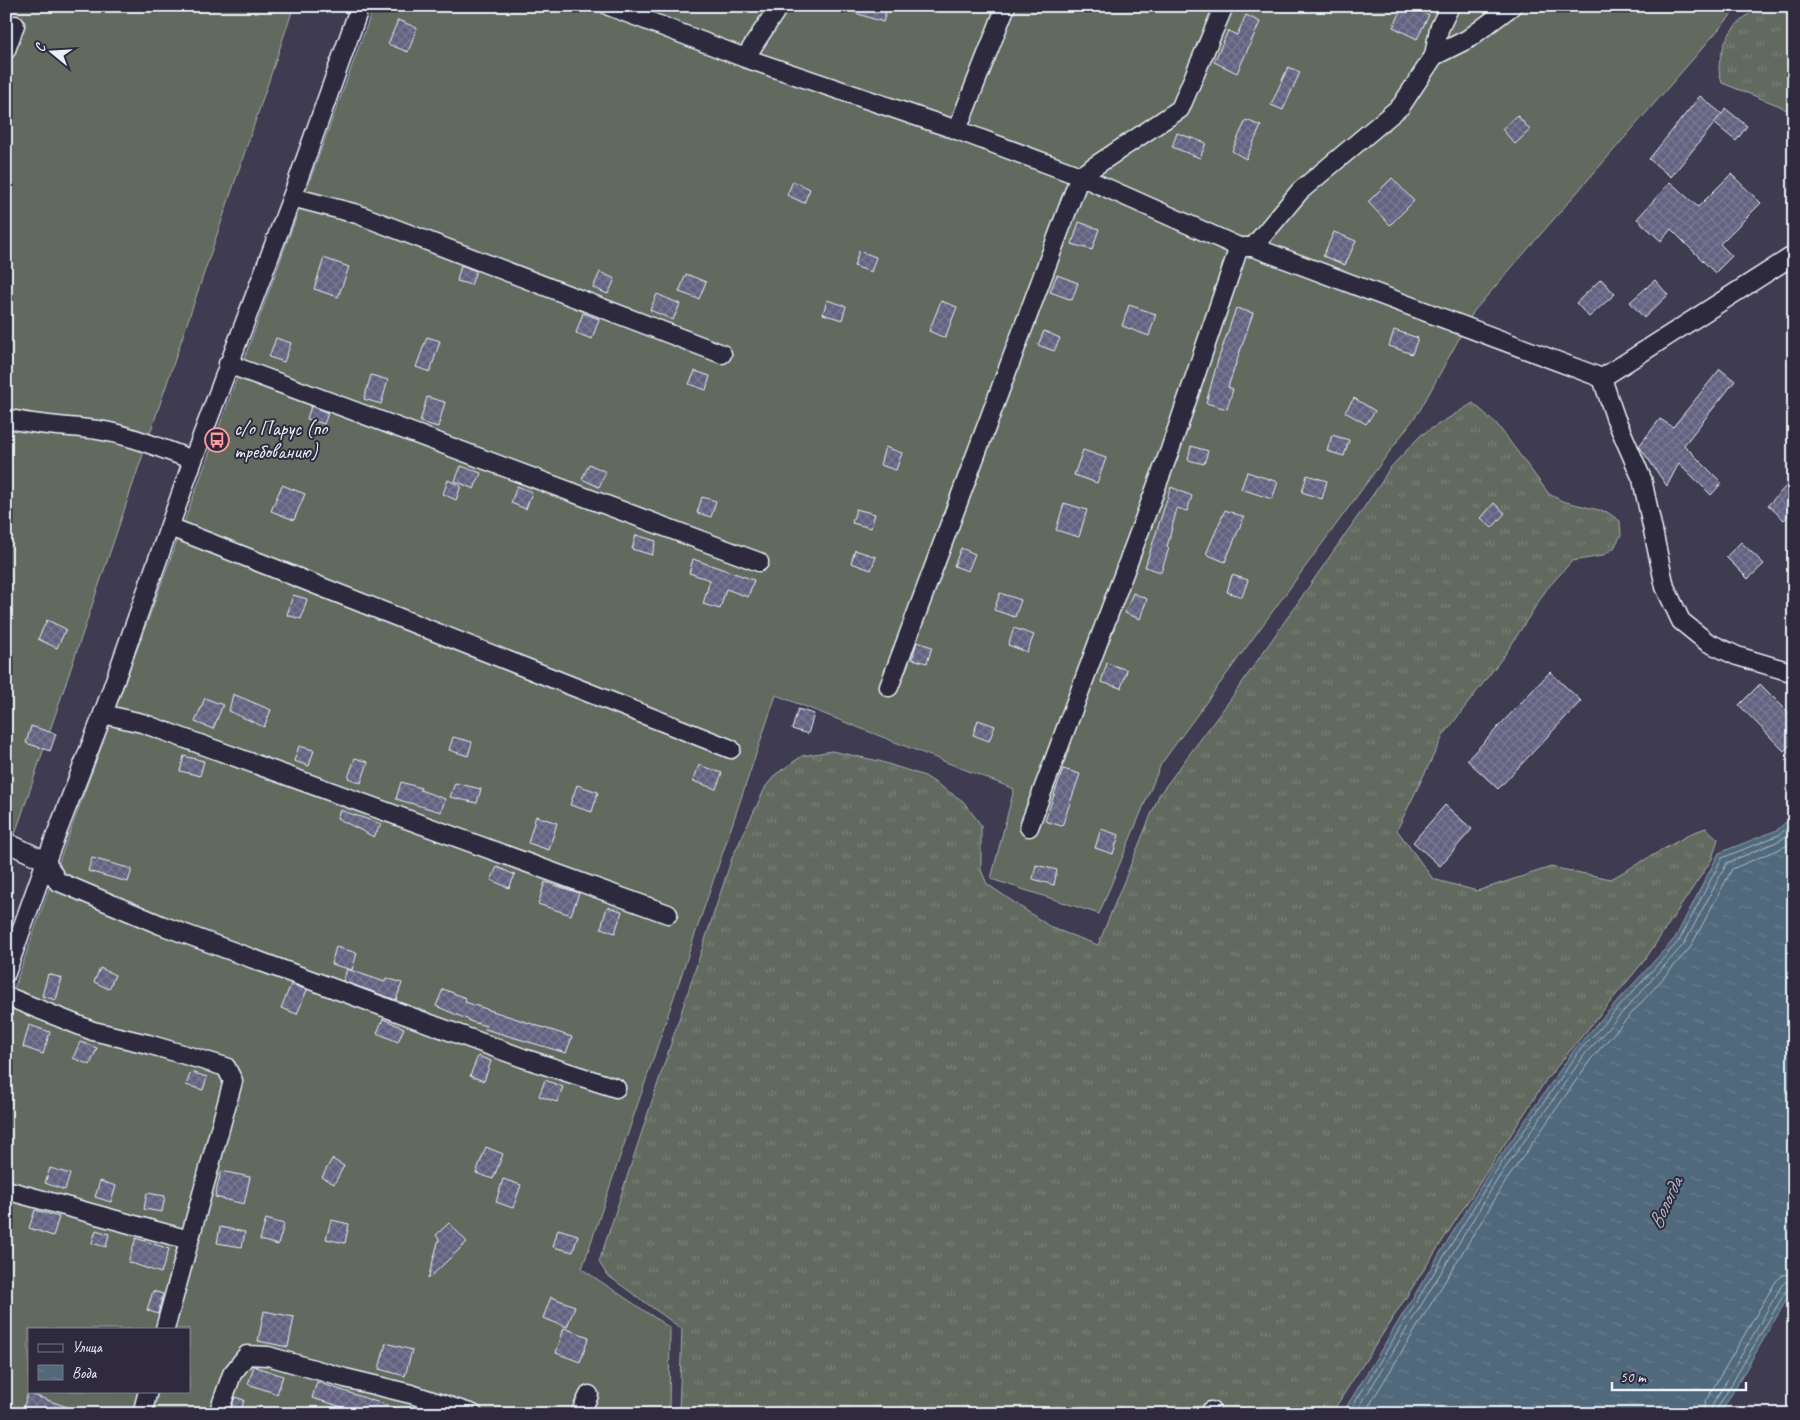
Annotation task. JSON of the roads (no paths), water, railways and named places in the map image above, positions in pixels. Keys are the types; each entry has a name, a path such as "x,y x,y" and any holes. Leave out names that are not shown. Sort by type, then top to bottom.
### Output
{"street":[{"path":"6,973 46,860 103,714 193,460 292,197 360,6"},
{"path":"609,6 745,58 957,130 1080,176 1246,247 1602,378"},
{"path":"745,58 779,6"},
{"path":"957,130 1006,6"},
{"path":"889,687 1080,176 1180,109 1224,6"},
{"path":"1029,827 1246,247 1300,191 1401,106 1434,56 1439,29 1450,6"},
{"path":"1434,56 1468,39 1512,6"},
{"path":"6,50 15,25"},
{"path":"292,197 357,214 722,354"},
{"path":"1602,378 1794,255"},
{"path":"228,364 759,562"},
{"path":"1602,378 1615,417 1642,478 1665,587 1681,621 1707,642 1737,656 1794,673"},
{"path":"6,418 26,423 98,430 128,436 193,460"},
{"path":"170,527 731,749"},
{"path":"103,714 142,723 668,914"},
{"path":"6,842 46,860 57,881 161,926 523,1058 616,1088"},
{"path":"6,996 93,1031 148,1044 226,1067 233,1081 165,1328"},
{"path":"6,1190 189,1240"},
{"path":"218,1414 232,1374 248,1355 268,1356 411,1394 473,1414"},
{"path":"142,1414 148,1392"},
{"path":"580,1414 588,1395"}],"water":[{"name":"Вологда","path":"1794,815 1794,1287 1720,1414 1342,1414 1490,1171 1576,1047 1675,938 1719,853 1777,830"}],"place":[{"name":"с/о Парус (по требованию)","path":"217,440"}]}
